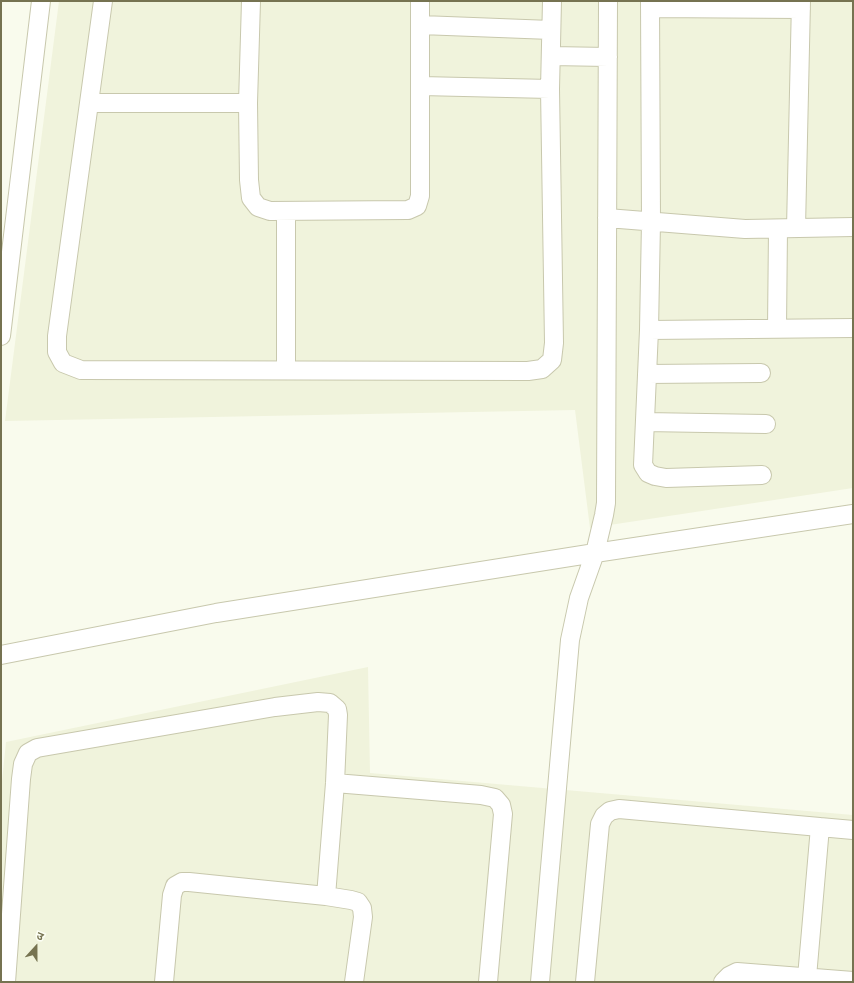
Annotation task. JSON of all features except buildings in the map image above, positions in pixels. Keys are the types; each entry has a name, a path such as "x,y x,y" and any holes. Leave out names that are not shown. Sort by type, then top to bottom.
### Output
{"street":[{"path":"1,336 41,1"},
{"path":"103,1 57,336 57,352 63,363 81,370 528,371 542,368 552,360 554,343 550,89 552,1"},
{"path":"251,1 248,103 249,180 251,198 258,207 270,211 408,210 417,206 420,196 420,1"},
{"path":"540,982 570,640 579,598 595,553 606,503 608,1"},
{"path":"762,475 666,478 648,473 643,465 649,330 651,222 650,4 801,5 796,228"},
{"path":"421,26 551,30"},
{"path":"551,56 608,57"},
{"path":"421,86 550,89"},
{"path":"89,102 248,103"},
{"path":"286,211 286,370"},
{"path":"607,218 745,229 853,227"},
{"path":"777,328 778,229"},
{"path":"649,330 853,328"},
{"path":"647,374 761,373"},
{"path":"645,422 766,424"},
{"path":"1,654 216,613 853,514"},
{"path":"6,982 21,779 23,764 28,753 37,748 275,707 318,702 330,703 337,709 338,715 335,783 326,896"},
{"path":"335,783 481,795 495,798 501,805 503,814 488,982"},
{"path":"584,982 600,824 604,816 610,811 619,809 853,830"},
{"path":"807,977 820,827"},
{"path":"164,982 172,895 175,886 182,882 326,896 358,902 362,908 363,917 354,982"},
{"path":"723,982 729,976 737,972 853,981"}],"shaded area":[{"path":"59,1 853,1 853,488 590,528 575,410 5,421"},
{"path":"368,667 370,773 853,815 853,982 1,982 1,791 6,742"}]}
